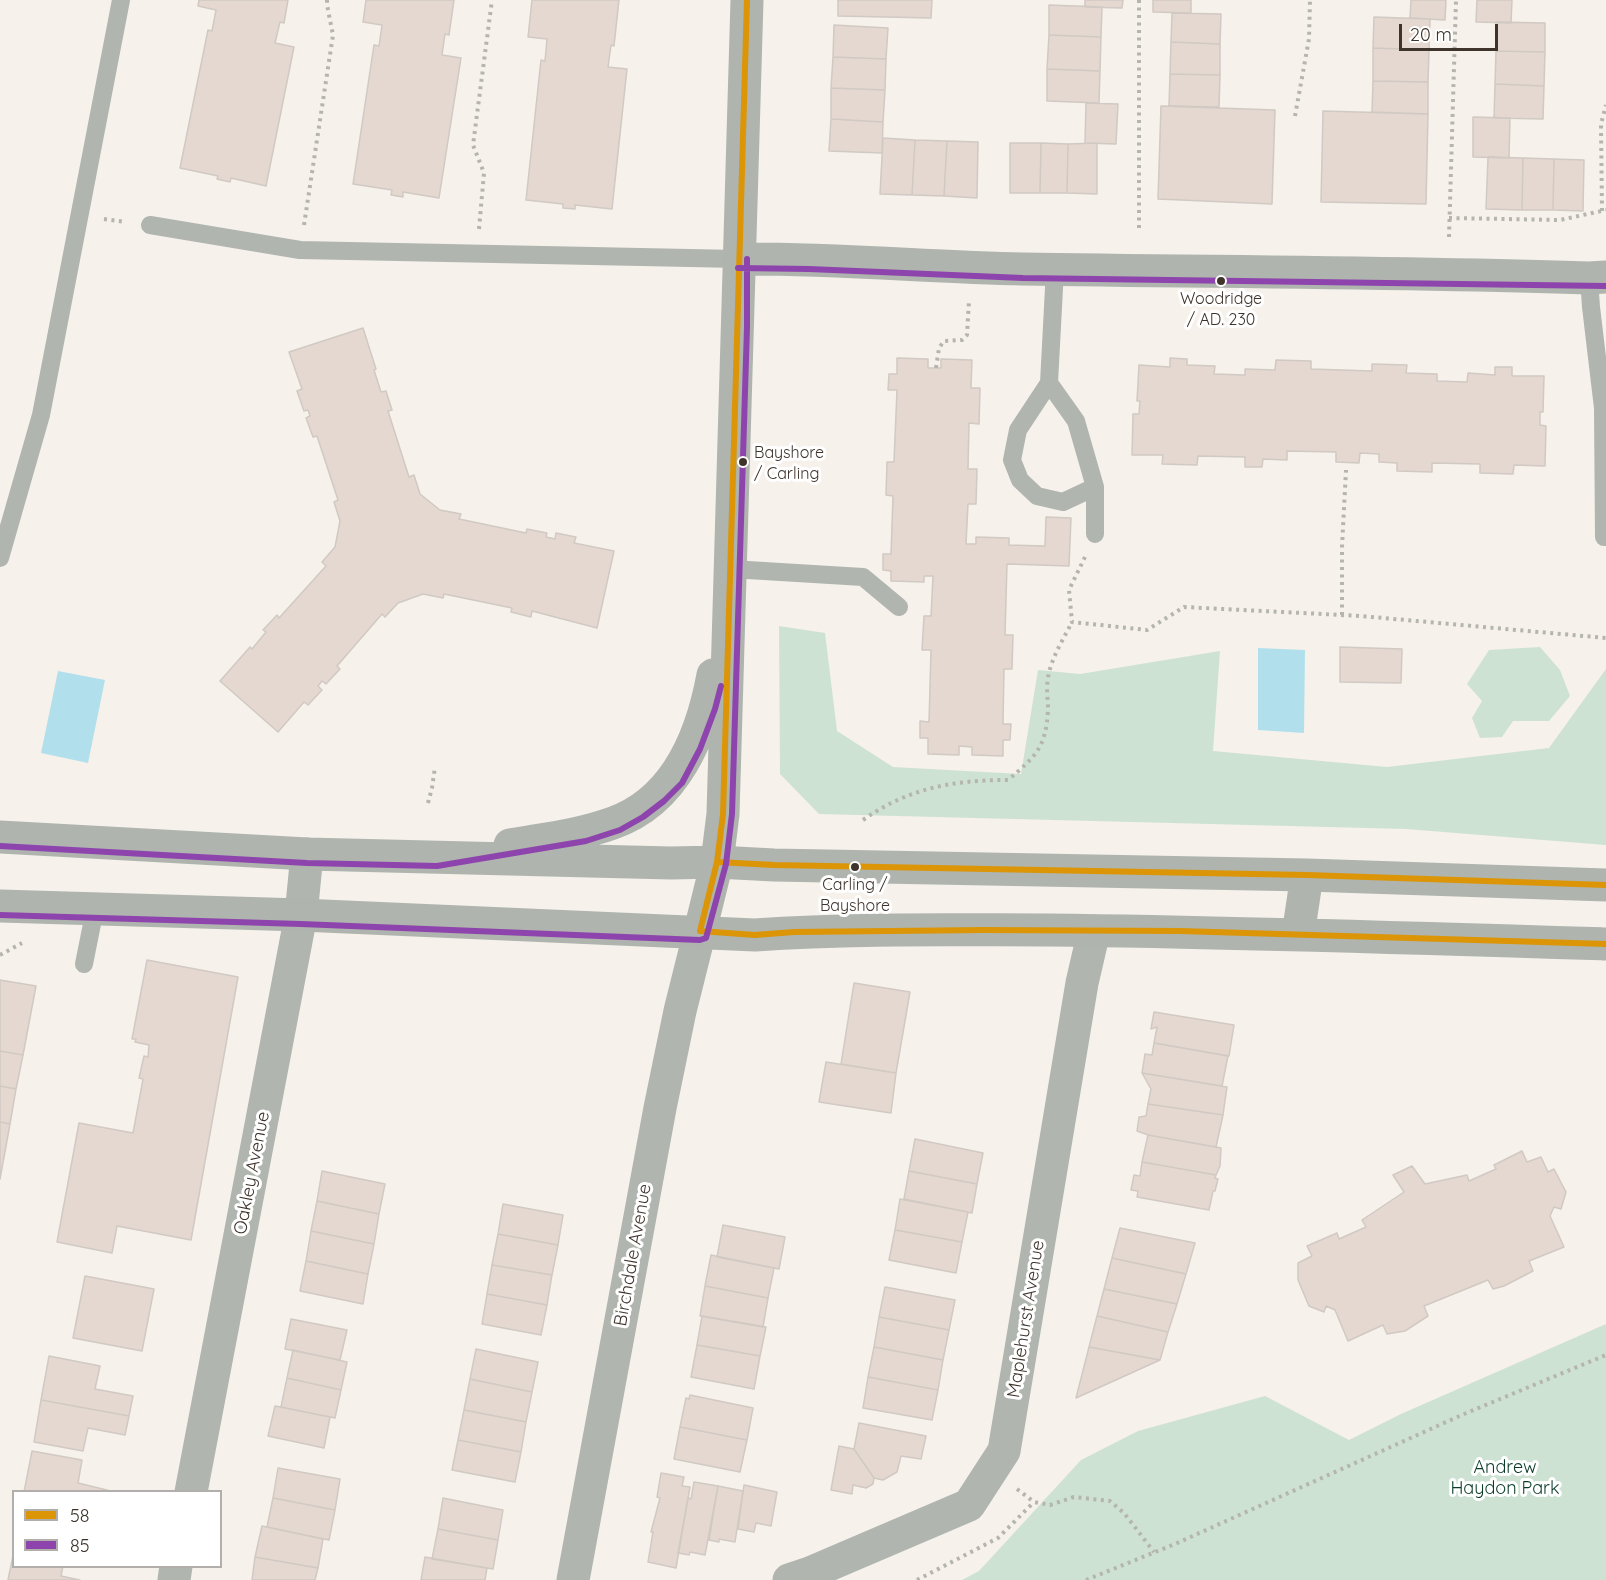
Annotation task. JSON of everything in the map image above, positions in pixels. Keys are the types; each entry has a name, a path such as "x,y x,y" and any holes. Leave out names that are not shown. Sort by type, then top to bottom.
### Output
{"main road":[{"path":"700,932 717,862 723,814 747,0"},
{"path":"738,260 784,259 1055,269 1598,277"},
{"path":"437,857 584,832 616,822 639,809 658,794 675,777 692,746 707,706 731,574"},
{"path":"0,837 307,854 671,863 717,862 774,866 1307,875 1606,885"},
{"path":"1298,935 1307,875"},
{"path":"0,906 301,915 755,935 830,932 1094,931 1606,944"}],"street":[{"name":"Oakley Avenue","path":"191,1490 301,915 307,854"},
{"name":"Maplehurst Avenue","path":"789,1580 969,1505 1004,1451 1082,983 1094,931"},
{"name":"Birchdale Avenue","path":"573,1580 660,1108 680,1011 700,932"}],"lane":[{"path":"0,558 41,415 121,0"},
{"path":"150,225 300,250 738,260"},
{"path":"1055,269 1049,383 1018,430 1012,460 1020,480 1037,496 1063,502 1095,487"},
{"path":"1598,277 1591,307 1605,409 1604,537 1606,537"},
{"path":"1049,383 1076,421 1095,487 1095,534"},
{"path":"731,574 863,577 899,607"},
{"path":"84,964 94,909"}],"path":[{"path":"300,250 333,35 327,0"},
{"path":"476,254 484,173 473,145 492,0"},
{"path":"1139,0 1139,228"},
{"path":"1295,116 1309,39 1310,0"},
{"path":"1449,237 1455,0"},
{"path":"1449,218 1560,220 1604,211 1600,124 1606,105"},
{"path":"80,214 150,225"},
{"path":"936,368 939,348 944,341 962,340 967,334 969,294"},
{"path":"1342,615 1342,547 1346,470"},
{"path":"863,820 901,797 939,785 1008,780 1037,754 1046,735 1048,678 1057,650 1072,622 1069,590 1095,534"},
{"path":"1072,622 1147,630 1184,607 1342,615 1606,638"},
{"path":"428,803 435,767"},
{"path":"0,955 22,944"},
{"path":"1086,1580 1244,1514 1464,1414 1606,1355"},
{"path":"917,1580 998,1538 1034,1502 1050,1505 1074,1497 1110,1501 1124,1513 1154,1552"}],"green space":[{"path":"779,626 825,633 837,731 893,767 1021,774 1038,670 1080,674 1220,651 1213,751 1387,767 1549,748 1606,669 1606,845 1406,829 819,814 780,774"},
{"path":"1540,647 1560,670 1570,696 1549,721 1513,721 1502,737 1480,738 1472,718 1482,701 1467,684 1489,650"},
{"name":"Andrew Haydon Park","path":"1606,1324 1606,1580 962,1580 979,1571 1081,1460 1138,1431 1265,1396 1349,1440 1401,1414"}],"water":[{"path":"1258,648 1305,650 1304,733 1258,730"},
{"path":"58,671 105,680 88,763 41,753"}],"building":[{"path":"199,0 288,0 284,23 280,22 275,43 294,47 266,186 231,178 230,182 217,179 218,176 180,168 208,30 212,31 216,10 198,6"},
{"path":"366,0 454,0 449,35 445,34 442,55 461,58 439,198 403,192 403,197 391,195 392,190 353,184 374,45 379,46 382,25 363,22"},
{"path":"532,0 619,0 614,46 611,45 608,67 627,69 612,209 575,205 575,209 563,208 563,204 526,200 541,60 545,61 547,39 528,37"},
{"path":"838,0 932,0 931,18 838,16"},
{"path":"1085,0 1123,0 1122,8 1085,7"},
{"path":"1153,0 1191,0 1191,13 1153,12"},
{"path":"1411,0 1446,0 1445,20 1410,18"},
{"path":"1477,0 1512,0 1511,23 1476,22"},
{"path":"1049,5 1102,7 1101,37 1049,35"},
{"path":"1172,13 1221,14 1220,44 1171,42"},
{"path":"1374,17 1430,19 1429,50 1373,48"},
{"path":"1496,22 1545,23 1545,52 1496,51"},
{"path":"834,25 888,28 886,59 833,57"},
{"path":"1049,35 1101,37 1100,71 1047,69"},
{"path":"1171,42 1220,44 1220,75 1170,74"},
{"path":"1373,48 1429,50 1428,82 1373,81"},
{"path":"1496,51 1545,52 1544,86 1495,84"},
{"path":"833,57 886,59 885,90 831,88"},
{"path":"1047,69 1100,71 1099,103 1047,101"},
{"path":"1170,74 1220,75 1219,107 1169,106"},
{"path":"1373,81 1428,82 1428,114 1372,112"},
{"path":"1495,84 1544,86 1543,119 1494,118"},
{"path":"831,88 885,90 883,122 831,119"},
{"path":"1086,103 1118,104 1116,144 1085,143"},
{"path":"1161,106 1275,110 1272,204 1158,199"},
{"path":"1323,111 1428,114 1426,204 1321,202"},
{"path":"1473,117 1510,118 1509,158 1473,157"},
{"path":"831,119 883,122 882,153 829,151"},
{"path":"883,138 915,140 912,195 880,194"},
{"path":"915,140 947,141 944,196 912,195"},
{"path":"947,141 978,142 977,198 944,196"},
{"path":"1010,143 1041,143 1040,193 1010,193"},
{"path":"1041,143 1068,144 1067,193 1040,193"},
{"path":"1097,143 1097,194 1067,193 1068,144"},
{"path":"1488,157 1523,158 1522,210 1486,209"},
{"path":"1523,158 1554,159 1553,210 1522,210"},
{"path":"1554,159 1584,160 1583,211 1553,210"},
{"path":"363,328 381,392 386,391 392,410 388,411 409,477 414,475 420,494 440,510 461,514 459,519 526,533 527,529 547,533 546,537 555,539 556,533 576,537 574,543 614,551 597,628 532,611 531,617 511,612 512,608 444,594 443,598 423,594 398,603 385,617 382,614 337,666 340,669 326,684 322,681 318,686 322,690 308,705 304,702 278,732 220,681 250,647 252,649 266,632 263,630 277,615 279,618 326,566 322,562 335,547 340,521 334,502 338,500 317,436 313,437 306,418 310,416 308,410 304,411 297,391 302,389 289,352"},
{"path":"897,358 928,359 928,368 941,368 941,359 972,360 971,388 980,388 979,424 969,423 968,469 977,469 976,504 968,504 966,544 976,544 976,537 1009,538 1009,545 1045,546 1046,517 1071,518 1069,566 1007,564 1005,635 1013,635 1012,669 1004,669 1003,724 1011,724 1010,740 1003,740 1003,756 972,755 972,747 959,746 959,755 928,754 928,738 920,738 920,721 929,722 931,650 922,650 924,616 931,616 933,576 924,576 924,582 891,581 891,571 883,570 883,554 891,554 893,496 886,495 887,462 894,462 897,390 888,390 889,374 897,374"},
{"path":"1170,358 1187,359 1187,365 1215,366 1214,374 1245,375 1245,369 1275,370 1276,360 1311,361 1311,369 1372,371 1372,364 1407,365 1406,373 1437,374 1437,381 1467,382 1468,373 1495,375 1495,367 1512,367 1512,376 1544,376 1543,412 1540,412 1540,425 1546,426 1545,466 1514,465 1513,474 1480,473 1480,464 1432,463 1432,472 1397,471 1397,463 1379,462 1379,454 1360,453 1359,463 1336,462 1336,452 1287,451 1287,460 1263,459 1262,467 1245,467 1245,457 1198,456 1197,465 1162,464 1163,455 1132,455 1133,414 1139,414 1140,401 1137,401 1139,365 1170,367"},
{"path":"1340,647 1402,649 1401,683 1340,682"},
{"path":"147,960 238,977 191,1240 117,1226 112,1253 57,1242 79,1123 133,1133 143,1079 139,1078 144,1056 148,1057 149,1045 135,1042 136,1039 132,1039"},
{"path":"0,980 36,986 23,1055 0,1051"},
{"path":"854,983 910,992 896,1073 841,1064"},
{"path":"1154,1012 1234,1025 1229,1056 1154,1043 1157,1027 1151,1029"},
{"path":"1154,1043 1228,1056 1222,1086 1142,1073 1145,1054 1152,1055"},
{"path":"0,1051 23,1055 16,1089 0,1086"},
{"path":"826,1062 896,1073 891,1113 819,1102"},
{"path":"1142,1073 1227,1087 1223,1115 1148,1104 1151,1089"},
{"path":"0,1086 16,1089 10,1124 0,1122"},
{"path":"1148,1104 1223,1115 1216,1147 1137,1131 1139,1117 1146,1116"},
{"path":"0,1122 10,1124 0,1179"},
{"path":"1148,1135 1221,1148 1220,1166 1216,1175 1142,1162"},
{"path":"915,1139 983,1153 977,1184 909,1171"},
{"path":"1522,1151 1527,1162 1541,1157 1548,1172 1554,1169 1566,1192 1561,1209 1554,1207 1550,1216 1564,1247 1529,1261 1533,1271 1504,1286 1493,1289 1488,1280 1424,1306 1428,1316 1405,1331 1387,1334 1383,1325 1348,1341 1335,1310 1326,1306 1324,1312 1309,1306 1298,1280 1298,1263 1312,1256 1307,1246 1337,1233 1339,1239 1366,1227 1362,1220 1404,1192 1393,1175 1412,1166 1425,1184 1467,1175 1469,1181 1496,1169 1494,1165"},
{"path":"1142,1162 1216,1175 1215,1178 1218,1179 1209,1210 1137,1197 1138,1191 1131,1190 1134,1175 1140,1176"},
{"path":"322,1171 385,1184 379,1214 317,1201"},
{"path":"909,1171 977,1184 972,1213 904,1199"},
{"path":"900,1199 968,1212 962,1242 895,1230"},
{"path":"317,1201 379,1214 374,1244 311,1231"},
{"path":"503,1204 563,1215 558,1245 498,1234"},
{"path":"723,1225 785,1237 779,1269 717,1257"},
{"path":"1120,1228 1195,1243 1186,1274 1112,1258"},
{"path":"895,1230 962,1242 956,1273 889,1260"},
{"path":"311,1231 374,1244 368,1274 306,1261"},
{"path":"498,1234 558,1245 552,1275 492,1265"},
{"path":"711,1255 774,1268 768,1298 705,1286"},
{"path":"1112,1258 1186,1274 1177,1304 1104,1289"},
{"path":"306,1261 368,1274 363,1304 300,1291"},
{"path":"492,1265 552,1275 547,1305 487,1294"},
{"path":"85,1276 154,1289 142,1351 73,1338"},
{"path":"705,1286 768,1298 763,1327 700,1316"},
{"path":"885,1287 955,1300 949,1330 879,1317"},
{"path":"1104,1289 1177,1304 1168,1332 1097,1316"},
{"path":"487,1294 547,1305 541,1335 482,1324"},
{"path":"702,1316 766,1327 760,1356 697,1345"},
{"path":"1097,1316 1168,1332 1160,1360 1089,1347"},
{"path":"879,1317 949,1330 943,1360 874,1347"},
{"path":"291,1319 347,1330 340,1360 285,1349"},
{"path":"697,1345 760,1356 754,1389 691,1377"},
{"path":"874,1347 943,1360 938,1390 868,1377"},
{"path":"1089,1347 1160,1360 1076,1398"},
{"path":"476,1349 538,1362 532,1392 470,1379"},
{"path":"293,1350 347,1362 341,1390 287,1378"},
{"path":"49,1356 100,1366 95,1389 133,1396 129,1416 41,1400"},
{"path":"868,1377 938,1390 932,1420 863,1408"},
{"path":"287,1378 341,1390 335,1418 281,1407"},
{"path":"470,1379 532,1392 526,1422 464,1410"},
{"path":"690,1395 753,1408 747,1440 680,1427 686,1398 689,1399"},
{"path":"41,1400 129,1416 125,1435 88,1428 83,1451 34,1442"},
{"path":"275,1406 330,1417 324,1448 268,1436"},
{"path":"464,1410 526,1422 521,1452 458,1440"},
{"path":"859,1423 926,1436 921,1459 901,1456 897,1472 883,1480 874,1478 854,1449"},
{"path":"680,1427 747,1440 740,1472 674,1459"},
{"path":"458,1440 521,1452 515,1482 452,1470"},
{"path":"839,1446 854,1449 874,1478 873,1484 866,1488 853,1485 852,1494 831,1490"},
{"path":"32,1451 82,1460 78,1483 107,1490 24,1490"},
{"path":"278,1468 340,1479 335,1510 273,1498"},
{"path":"661,1473 684,1477 682,1486 690,1487 676,1568 648,1562 653,1532 651,1532 660,1498 657,1497"},
{"path":"694,1482 718,1486 705,1555 690,1552 689,1555 678,1553 688,1498 691,1499"},
{"path":"744,1485 777,1492 771,1526 756,1523 754,1532 738,1529"},
{"path":"718,1486 743,1491 735,1542 709,1540"},
{"path":"273,1498 335,1510 329,1540 267,1527"},
{"path":"443,1498 503,1510 498,1540 438,1529"},
{"path":"262,1526 323,1539 318,1568 255,1557"},
{"path":"438,1529 498,1540 493,1569 432,1559"},
{"path":"255,1557 318,1568 315,1580 252,1580"},
{"path":"425,1557 487,1568 485,1580 421,1580"},
{"path":"12,1561 12,1568 63,1568 61,1576 80,1580 8,1580"}],"transit line":[{"name":"58","path":"700,931 717,862 723,814 747,0"},
{"name":"85","path":"0,915 700,940 706,938 726,864 732,814 747,327 747,259"},
{"name":"85","path":"738,268 1023,278 1606,286"},
{"name":"85","path":"0,846 307,863 437,866 586,841 620,830 643,817 682,783 700,749 721,686"},
{"name":"58","path":"717,862 1307,875 1606,885"},
{"name":"58","path":"700,931 755,935 794,932 984,930 1180,931 1606,944"}],"place":[{"name":"Woodridge / AD. 230","path":"1221,281"},
{"name":"Bayshore / Carling","path":"743,462"},
{"name":"Carling / Bayshore","path":"855,867"}]}
